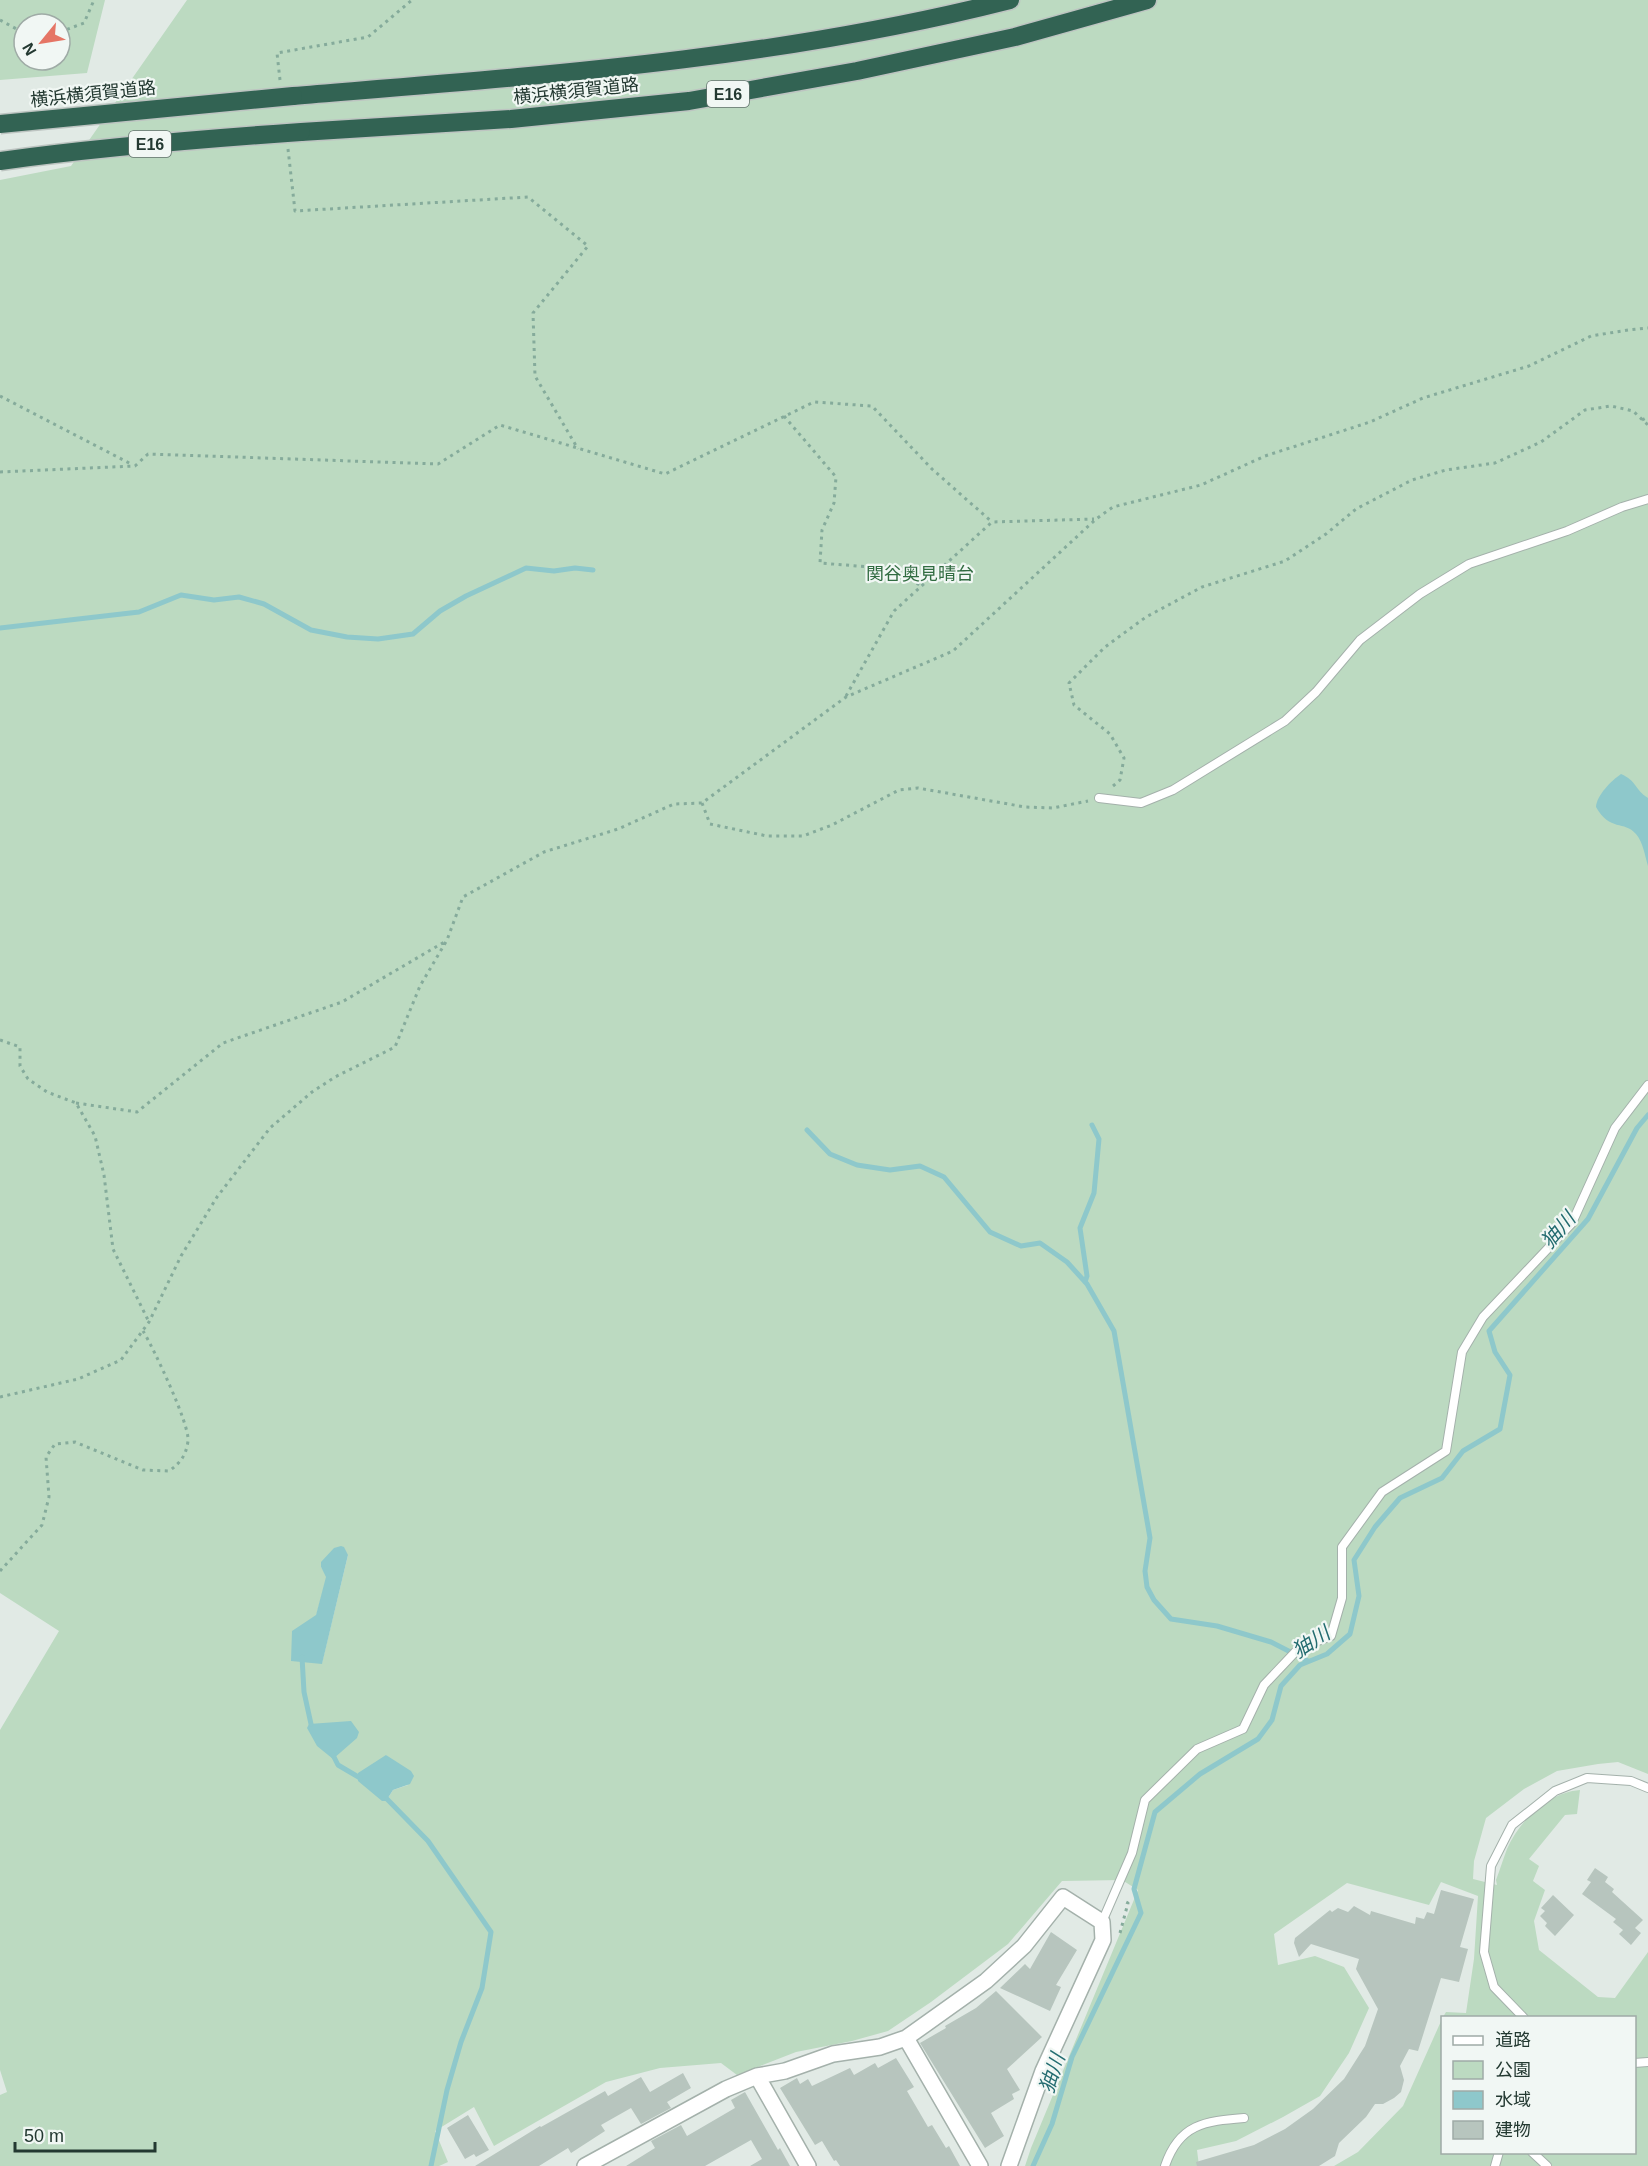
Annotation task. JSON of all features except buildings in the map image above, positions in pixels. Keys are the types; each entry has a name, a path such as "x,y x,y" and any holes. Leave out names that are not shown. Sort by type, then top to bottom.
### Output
{"highway":[{"name":"横浜横須賀道路","path":"0,124 287,91 622,68 837,38 937,19 1010,0"},
{"name":"横浜横須賀道路","path":"0,161 123,146 294,138 689,101 857,71 1015,37 1147,0"}],"street":[{"path":"585,2166 726,2089 757,2076 784,2071 833,2054 880,2047 906,2038 986,1980 1046,1921 1063,1897 1102,1922 1102,1940 1043,2071 1009,2166"},
{"path":"906,2038 980,2166"},
{"path":"757,2076 808,2166"}],"lane":[{"path":"1099,798 1141,803 1173,790 1285,721 1316,692 1360,640 1420,594 1470,564 1567,531 1622,507 1648,499"},
{"path":"1102,1922 1132,1853 1145,1800 1197,1749 1243,1729 1264,1685 1299,1648 1331,1636 1342,1598 1342,1547 1382,1492 1420,1470 1446,1451 1462,1352 1483,1317 1572,1223 1615,1128 1648,1085"},
{"path":"1522,2016 1494,1987 1484,1952 1491,1866 1512,1825 1555,1791 1587,1778 1631,1781 1648,1788"},
{"path":"1165,2166 1169,2154 1194,2127 1208,2121 1244,2118"},
{"path":"1534,2154 1547,2166"}],"path":[{"path":"72,28 84,23 94,0"},
{"path":"287,91 276,53 368,37 412,0"},
{"path":"294,138 295,211 528,197 588,246 533,313 535,376 578,449"},
{"path":"0,1398 78,1379 121,1360 149,1322 181,1256 217,1197 270,1128 312,1092 335,1077 394,1047 420,986 447,940 463,897 544,852 618,829 674,804 702,803 846,697 953,651 1096,519 1113,507 1201,485 1265,456 1370,422 1423,398 1529,366 1591,336 1648,328"},
{"path":"0,396 135,466"},
{"path":"0,472 135,466 148,453 438,464 500,425 665,474 814,402 872,406 932,470 992,522"},
{"path":"702,803 710,824 767,836 792,837 803,836 831,825 899,790 918,788 1024,807 1053,808 1099,798 1120,780 1124,758 1110,734 1074,705 1069,683 1105,647 1146,617 1202,587 1285,561 1326,534 1356,509 1412,480 1446,470 1495,463 1541,442 1585,410 1611,406 1633,411 1648,425"},
{"path":"784,416 836,477 834,503 822,530 820,563 895,569 921,586"},
{"path":"1642,420 1648,417"},
{"path":"846,697 894,610 992,522 1096,519"},
{"path":"0,1040 20,1047 20,1066 28,1079 47,1092 76,1103 137,1112 223,1043 342,1002 447,940"},
{"path":"76,1103 95,1136 104,1175 113,1249 149,1322"},
{"path":"0,1571 42,1525 50,1497 46,1457 55,1444 75,1442 143,1470 169,1472 183,1461 189,1439 168,1380 143,1330"}],"green space":[{"path":"0,0 105,0 87,73 0,80"},
{"name":"関谷奥見晴台","path":"187,0 1648,0 1648,1774 1618,1762 1598,1764 1557,1771 1524,1789 1486,1818 1474,1861 1473,1879 1497,1885 1496,1880 1507,1849 1519,1828 1546,1802 1568,1792 1580,1790 1577,1814 1565,1815 1529,1859 1539,1866 1533,1881 1545,1890 1534,1921 1539,1950 1598,1997 1615,1998 1648,1952 1648,2166 1334,2166 1358,2152 1403,2106 1441,2021 1441,2154 1636,2154 1636,2016 1444,2016 1446,2012 1466,2013 1474,1959 1478,1896 1441,1882 1429,1905 1347,1883 1274,1934 1278,1965 1315,1956 1344,1967 1369,2008 1349,2053 1320,2096 1236,2141 1197,2150 1199,2166 1025,2166 1138,1890 1122,1880 1062,1881 1008,1944 888,2031 796,2052 737,2075 721,2063 660,2068 606,2082 494,2146 474,2107 435,2131 448,2162 439,2166 0,2166 0,2095 7,2092 0,2070 0,1730 59,1631 0,1593 0,180 71,166","holes":["348,1555 322,1663 311,1619 316,1616 327,1577 321,1567","386,1755 408,1785 393,1790 386,1801"]}],"water":[{"path":"1621,774 1630,779 1648,798 1648,866 1636,834 1627,827 1606,820 1596,807 1605,789"},
{"path":"341,1546 348,1555 322,1664 291,1661 292,1631 316,1615 326,1577 321,1562 334,1548"},
{"path":"351,1721 359,1732 357,1738 333,1759 317,1746 307,1728 309,1724"},
{"path":"386,1755 411,1771 414,1776 410,1784 393,1790 386,1801 382,1801 358,1781 358,1773"}],"waterway":[{"path":"0,628 139,612 181,595 214,600 239,597 264,604 311,630 347,637 378,639 413,634 440,611 526,568 554,571 575,568 593,570"},
{"name":"㹨川","path":"1033,2166 1052,2124 1072,2057 1141,1913 1134,1889 1155,1812 1200,1774 1258,1739 1272,1720 1281,1686 1300,1665 1327,1654 1350,1634 1359,1596 1354,1560 1375,1527 1400,1498 1442,1478 1463,1451 1500,1429 1510,1375 1495,1352 1489,1331 1588,1219 1637,1128 1648,1115"},
{"path":"1085,1282 1087,1276 1080,1228 1094,1193 1099,1139 1092,1125"},
{"path":"807,1130 830,1154 857,1165 890,1170 920,1166 944,1177 990,1232 1021,1246 1040,1243 1067,1262 1087,1284 1114,1331 1150,1538 1145,1571 1147,1587 1154,1600 1171,1619 1217,1626 1271,1642 1308,1661"},
{"path":"302,1657 304,1692 311,1724"},
{"path":"333,1755 338,1765 360,1778"},
{"path":"387,1799 428,1841 491,1932 482,1988 461,2042 447,2090 431,2166"}]}
